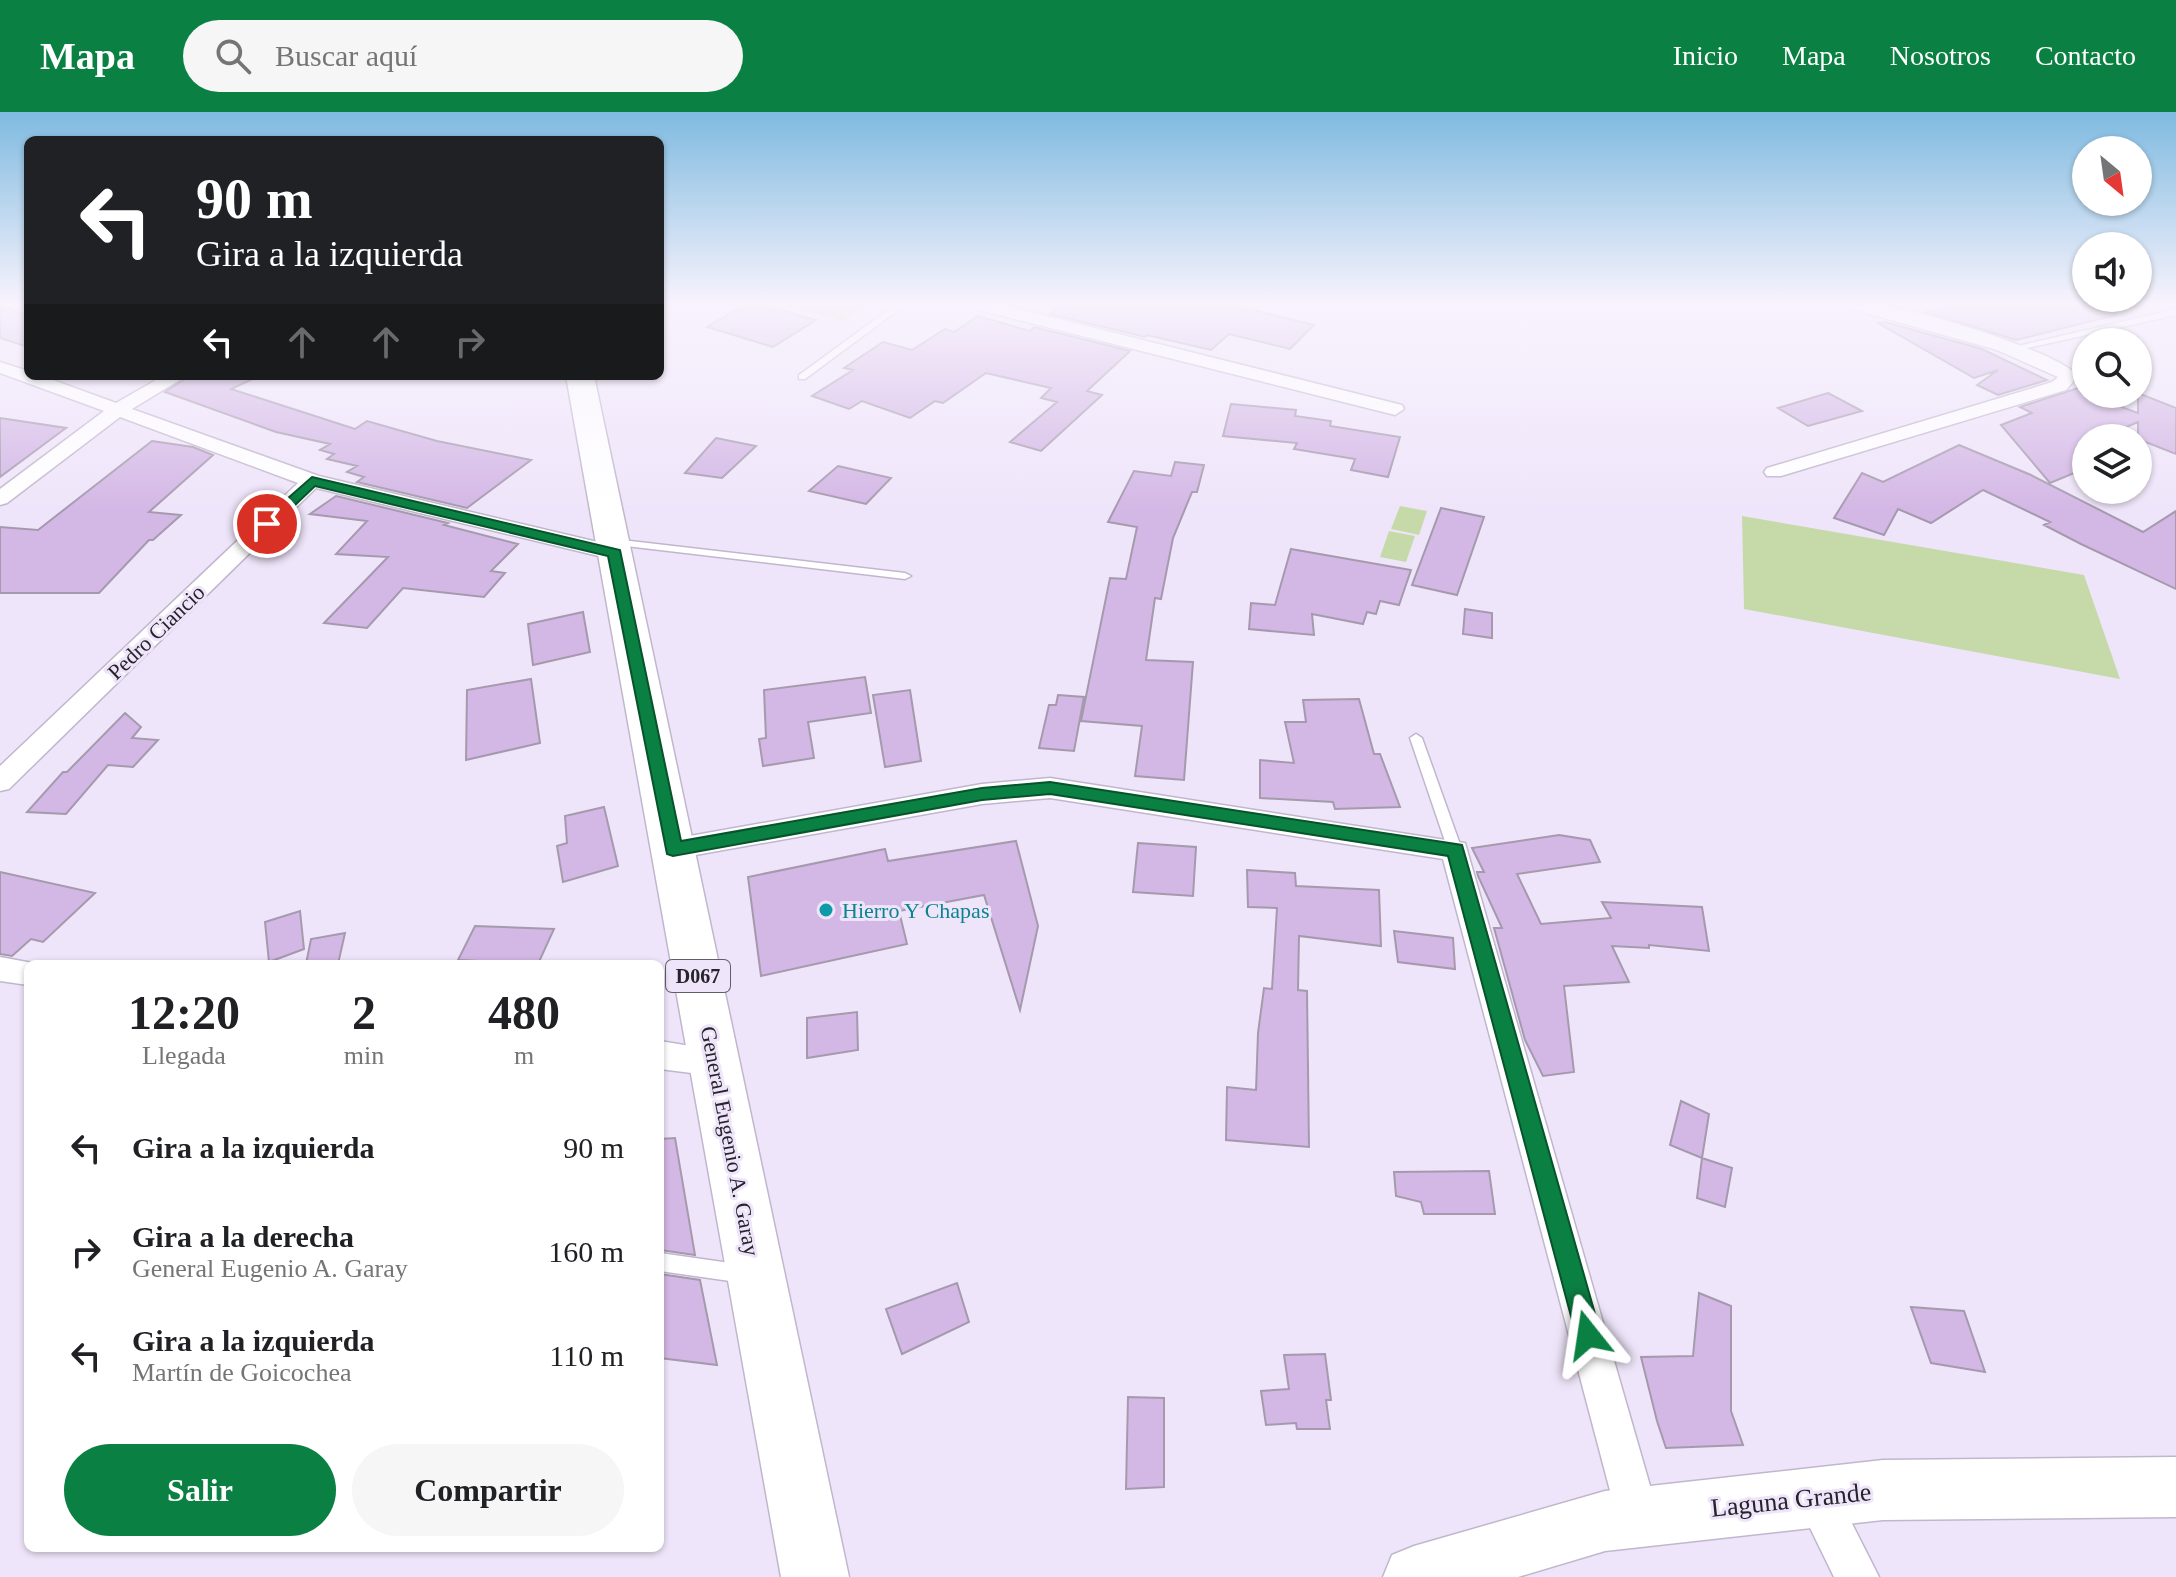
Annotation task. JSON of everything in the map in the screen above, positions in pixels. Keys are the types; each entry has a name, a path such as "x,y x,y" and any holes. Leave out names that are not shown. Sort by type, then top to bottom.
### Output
{"main road":[{"name":"General Eugenio A. Garay","path":"581,380 815,1577"},
{"name":"Laguna Grande","path":"1414,1577 1605,1521 1638,1517 1883,1490 2176,1487"}],"street":[{"path":"1253,373 1395,409"},
{"path":"1774,472 2059,386 2069,376 2065,373"},
{"path":"36,380 312,481 614,548"},
{"path":"0,499 119,410 168,380"},
{"name":"Pedro Ciancio","path":"0,782 312,481"},
{"path":"673,849 982,794 1050,788 1455,850 1638,1517"},
{"path":"0,969 24,972"},
{"path":"664,1056 715,1062"},
{"path":"1816,1497 1857,1577"}],"lane":[{"path":"802,377 807,373"},
{"path":"614,548 905,576"},
{"path":"1416,738 1455,850"},
{"path":"664,1263 756,1276"}],"green space":[{"path":"1400,506 1427,511 1419,535 1391,529"},
{"path":"1742,516 2084,575 2120,679 1744,609"},
{"path":"1389,531 1415,536 1406,562 1380,557"}],"building":[{"path":"848,373 985,373 943,403 935,401 910,418 862,401 849,409 812,396"},
{"path":"988,373 1106,373 1087,391 1102,395 1041,451 1010,442 1057,402 1041,398 1051,388"},
{"path":"1966,373 1988,373 1974,378"},
{"path":"1993,373 2033,373 2047,380 1998,395 1977,385"},
{"path":"183,380 250,380 231,389 355,429 367,421 437,441 531,460 467,508 357,482 364,477 347,472 357,466 327,459 334,454 320,450 330,444 276,432 165,392"},
{"path":"2072,390 2072,408 2124,408 2138,413 2138,408 2152,408 2152,399 2176,408 2176,454 2152,445 2152,424 2072,424 2072,474 2050,483 2001,425 2032,413 2020,407"},
{"path":"1828,393 1862,411 1808,426 1778,408"},
{"path":"1231,404 1296,410 1295,416 1331,421 1330,426 1400,437 1388,477 1351,470 1355,459 1294,449 1297,443 1223,436"},
{"path":"0,418 66,428 0,477"},
{"path":"716,438 756,446 722,478 685,473"},
{"path":"152,441 193,447 213,455 149,512 181,515 153,540 149,540 99,593 0,593 0,527 38,530"},
{"path":"1959,445 2072,496 2072,504 2088,504 2143,532 2176,511 2176,589 2081,544 2044,525 2050,522 1983,490 1931,523 1898,509 1884,535 1834,518 1862,473 1883,482"},
{"path":"1175,462 1204,465 1197,492 1192,492 1173,538 1161,599 1155,598 1146,660 1193,662 1184,780 1135,776 1142,726 1081,721 1110,578 1126,579 1137,527 1108,522 1134,471 1171,476"},
{"path":"838,466 891,478 866,504 809,491"},
{"path":"336,496 448,523 444,525 518,544 491,571 505,573 484,597 403,588 367,628 324,623 388,557 336,554 367,521 310,514"},
{"path":"1441,508 1484,517 1457,595 1412,585"},
{"path":"1291,549 1411,570 1399,605 1380,601 1376,614 1367,612 1363,624 1312,614 1314,635 1249,629 1251,603 1275,605"},
{"path":"1465,609 1492,613 1492,638 1463,634"},
{"path":"583,612 590,652 533,665 528,624"},
{"path":"865,677 871,713 808,722 814,758 763,766 759,739 766,738 764,690"},
{"path":"531,679 540,743 466,760 467,690"},
{"path":"910,690 921,761 885,767 873,695"},
{"path":"1058,695 1084,697 1074,751 1039,748 1049,705 1056,705"},
{"path":"1359,699 1374,754 1380,754 1400,807 1335,809 1333,802 1260,798 1260,760 1294,763 1285,722 1306,722 1303,700"},
{"path":"125,713 141,727 132,738 158,740 133,767 108,765 66,814 27,812 63,772 67,772"},
{"path":"604,807 618,866 563,882 557,846 567,843 565,816"},
{"path":"1559,835 1590,840 1600,862 1517,874 1541,924 1611,918 1602,902 1702,907 1709,951 1649,945 1649,948 1612,946 1629,982 1564,986 1574,1072 1543,1076 1525,1040 1494,928 1502,928 1478,876 1477,872 1484,872 1472,848"},
{"path":"1016,841 1038,926 1020,1010 984,895 899,911 907,944 761,976 748,877 885,849 888,861"},
{"path":"1138,843 1196,847 1193,896 1133,892"},
{"path":"1247,870 1295,873 1296,886 1379,890 1381,946 1299,936 1298,990 1307,991 1309,1147 1226,1140 1227,1087 1256,1090 1258,1033 1264,988 1272,989 1277,908 1248,907"},
{"path":"0,872 95,893 43,942 31,939 12,956 0,954"},
{"path":"300,911 304,949 269,960 265,922"},
{"path":"475,926 554,929 540,960 458,960"},
{"path":"1394,931 1453,938 1455,969 1398,962"},
{"path":"345,933 339,960 307,960 311,939"},
{"path":"857,1012 858,1050 807,1058 807,1018"},
{"path":"1681,1101 1709,1114 1702,1158 1670,1145"},
{"path":"675,1138 695,1255 664,1251 664,1139"},
{"path":"1702,1158 1732,1168 1725,1207 1697,1198"},
{"path":"1489,1171 1495,1214 1424,1214 1421,1202 1396,1196 1394,1172"},
{"path":"664,1275 700,1280 717,1365 664,1358"},
{"path":"957,1283 969,1322 902,1354 886,1309"},
{"path":"1699,1293 1731,1306 1731,1411 1743,1445 1666,1448 1641,1357 1693,1356"},
{"path":"1911,1307 1964,1311 1985,1372 1931,1363"},
{"path":"1325,1354 1331,1400 1326,1400 1330,1429 1297,1429 1296,1423 1266,1425 1261,1391 1289,1389 1284,1355"},
{"path":"1128,1397 1164,1398 1164,1487 1126,1489"}],"place":[{"name":"Hierro Y Chapas","path":"826,910"}],"route":[{"path":"267,524 312,481 615,553 673,849 982,794 1050,788 1455,850 1588,1335"}]}
